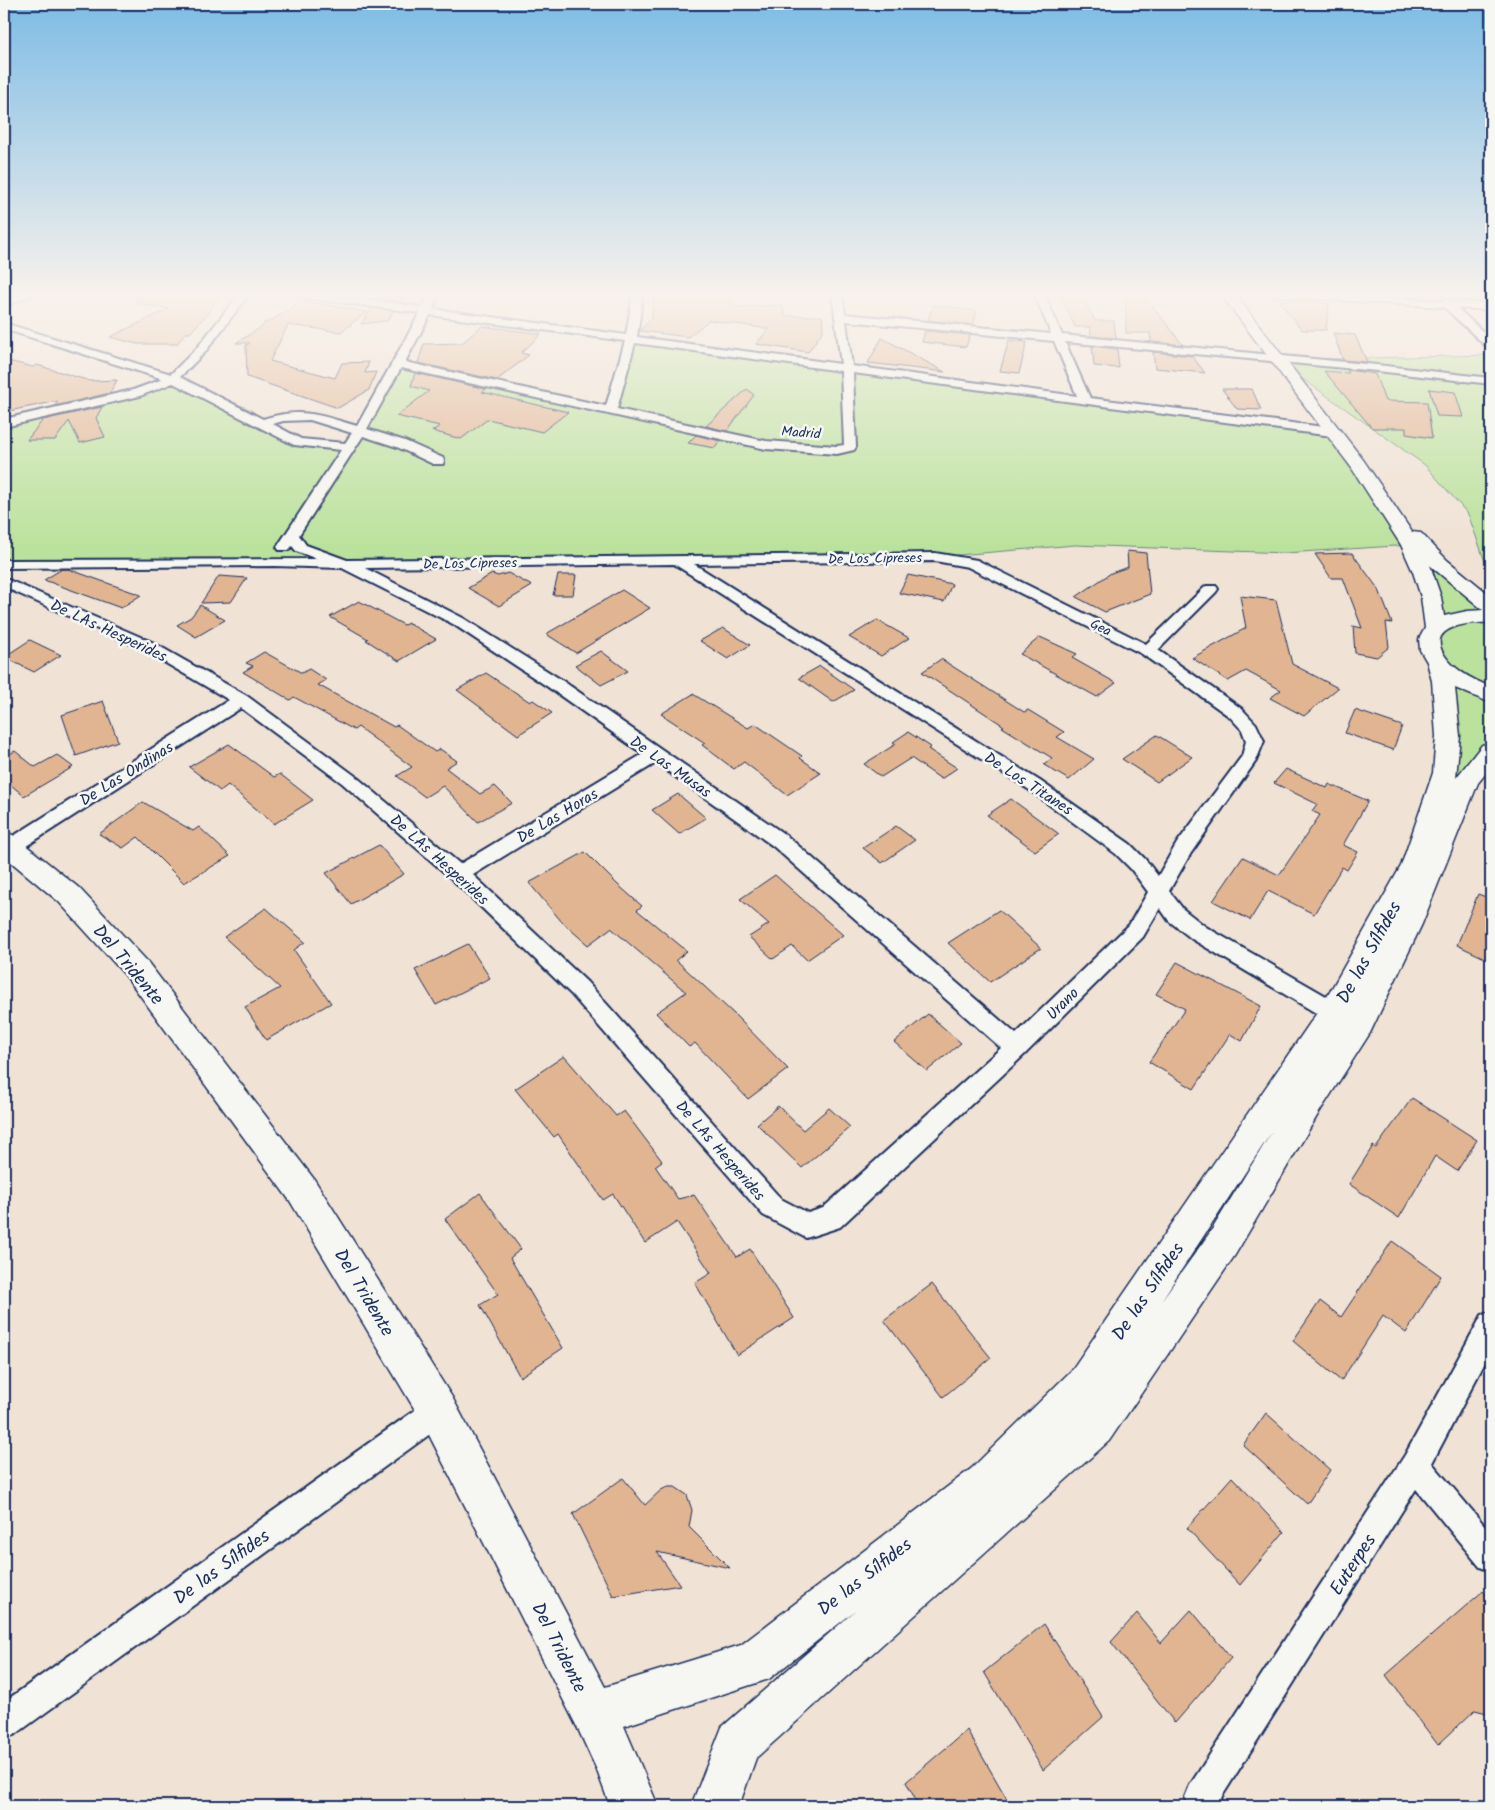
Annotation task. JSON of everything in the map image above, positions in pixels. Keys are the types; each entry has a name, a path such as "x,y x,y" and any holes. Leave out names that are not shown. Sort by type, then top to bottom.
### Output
{"main road":[{"path":"1290,377 1392,514 1440,564 1491,606"},
{"name":"De las Sílfides","path":"715,1806 738,1743 1095,1427 1223,1243 1309,1101 1414,866 1445,773 1448,736 1443,681 1431,597 1423,572 1411,545 1392,514"},
{"path":"1491,617 1463,616 1446,621 1437,645 1460,680 1491,696"},
{"name":"De las Sílfides","path":"594,1713 753,1662 986,1482 1084,1384 1347,1019 1408,924 1467,780 1491,751"},
{"name":"Del Tridente","path":"7,844 69,895 136,968 302,1190 438,1411 594,1713 616,1759 634,1806"}],"street":[{"path":"274,562 390,377"},
{"name":"Madrid","path":"460,377 766,445 837,450 850,447 847,377"},
{"path":"611,410 620,377"},
{"path":"910,377 1332,432"},
{"path":"1075,377 1085,401"},
{"path":"1460,377 1491,381"},
{"path":"4,423 136,393 158,386 173,378 298,442 347,447"},
{"path":"261,424 282,417 311,416 402,444 438,461"},
{"name":"De Las Musas","path":"291,536 301,548 345,564 458,621 554,683 780,841 1016,1048"},
{"name":"De Los Cipreses","path":"4,564 274,562 345,564 935,557"},
{"name":"Gea","path":"935,557 972,563 1148,650 1236,713 1250,728"},
{"name":"De Los Titanes","path":"679,561 1034,785 1123,849 1138,864 1176,915 1199,933 1347,1019"},
{"name":"De LAs Hesperides","path":"4,582 146,645 241,700 348,778 459,874 579,988 772,1207 806,1226"},
{"path":"1148,650 1211,588"},
{"name":"De Las Ondinas","path":"7,844 241,700"},
{"name":"Urano","path":"806,1226 831,1218 1016,1048 1136,931 1184,848 1250,757 1256,741 1250,728"},
{"name":"De Las Horas","path":"459,874 655,755"},
{"name":"Euterpes","path":"1204,1802 1415,1465 1491,1324"},
{"name":"De las Sílfides","path":"4,1722 438,1411"},
{"path":"1415,1465 1491,1556"}],"green space":[{"path":"390,377 460,377 611,410 620,377 921,377 1332,432 1407,529 1491,606 1491,758 1451,817 1445,773 1444,664 1411,545 1285,553 1075,545 935,557 489,563 4,564 4,423 136,393 173,378 249,409 298,442 347,447"},
{"path":"1301,377 1491,377 1491,578 1468,514 1425,465"}],"building":[{"path":"4,377 78,377 90,381 117,380 110,393 55,406 58,401 4,412"},
{"path":"248,377 374,377 369,390 338,408"},
{"path":"414,377 435,377 486,389 482,392 568,412 542,432 488,419 461,439 432,431 440,426 396,416 429,391 411,386"},
{"path":"485,377 500,377 497,380"},
{"path":"1329,377 1376,377 1385,401 1427,402 1432,438 1406,434 1406,428 1372,428"},
{"path":"747,389 754,395 727,431 706,426"},
{"path":"1222,389 1252,389 1261,410 1237,409"},
{"path":"1429,389 1455,392 1463,417 1437,416"},
{"path":"102,407 96,418 105,437 80,443 69,421 55,440 27,440 43,420"},
{"path":"696,435 720,441 715,448 688,443"},
{"path":"1127,551 1146,553 1150,594 1105,612 1076,597 1111,573 1128,567"},
{"path":"1352,553 1379,590 1392,623 1386,622 1389,647 1377,657 1355,653 1353,626 1362,628 1343,578 1331,578 1315,554"},
{"path":"62,569 68,569 141,595 121,608 44,580"},
{"path":"508,573 532,586 499,606 468,588 492,574 498,576"},
{"path":"558,575 576,575 573,595 553,595"},
{"path":"908,575 952,584 944,602 899,593"},
{"path":"219,576 247,578 231,602 201,603"},
{"path":"622,590 650,608 576,653 546,634"},
{"path":"1240,596 1276,600 1292,664 1338,688 1304,716 1270,698 1281,690 1246,671 1228,681 1192,658 1246,628"},
{"path":"359,601 404,625 408,623 436,639 399,661 366,640 368,639 330,617"},
{"path":"200,605 225,620 196,637 177,625 191,617"},
{"path":"877,620 909,638 881,656 849,637"},
{"path":"723,628 750,645 728,659 700,641"},
{"path":"1040,637 1077,654 1072,658 1116,683 1097,697 1020,654"},
{"path":"30,640 61,655 34,672 4,657"},
{"path":"601,651 628,671 601,685 575,665"},
{"path":"264,652 302,673 309,669 326,680 318,685 394,727 397,725 435,752 440,749 457,761 446,768 480,794 495,786 512,803 478,822 443,786 425,797 397,776 412,767 358,727 354,730 294,697 290,700 243,672 253,666 246,663"},
{"path":"941,659 1024,712 1028,710 1064,732 1057,737 1094,759 1069,780 1044,765 1052,758 1002,727 1004,726 922,672"},
{"path":"820,666 854,690 833,702 799,678"},
{"path":"486,673 530,702 533,700 552,713 518,735 457,690"},
{"path":"693,694 748,728 755,724 802,756 800,758 821,773 787,795 744,762 734,769 702,745 705,743 661,714"},
{"path":"103,701 118,741 76,756 62,715"},
{"path":"1355,710 1402,726 1393,750 1345,733"},
{"path":"908,732 931,747 928,749 957,768 941,779 911,758 881,777 864,764 896,744 893,742"},
{"path":"1157,735 1192,757 1157,782 1122,759"},
{"path":"229,744 274,777 280,774 313,800 274,824 228,785 220,791 189,767"},
{"path":"15,751 35,767 57,755 73,767 24,796 4,779 4,757"},
{"path":"1286,769 1327,788 1329,784 1368,801 1343,845 1358,852 1347,870 1342,867 1314,914 1268,891 1250,920 1213,901 1243,857 1279,875 1320,815 1312,811 1317,804 1274,783"},
{"path":"678,794 706,818 679,834 652,810"},
{"path":"1011,799 1059,834 1035,851 987,815"},
{"path":"143,802 193,831 199,827 230,856 184,883 138,837 123,848 99,834"},
{"path":"896,826 915,840 882,863 863,848"},
{"path":"379,845 404,874 351,904 326,873"},
{"path":"585,852 642,906 637,910 687,951 676,960 734,1014 788,1069 748,1099 695,1043 689,1047 656,1013 686,992 611,928 588,945 562,922 529,883"},
{"path":"775,875 843,935 807,960 792,946 773,959 749,937 769,924 740,899"},
{"path":"1478,894 1491,899 1491,961 1457,945"},
{"path":"266,908 305,942 294,950 331,1003 266,1040 245,1007 280,988 224,937"},
{"path":"999,910 1041,948 990,982 948,943"},
{"path":"468,944 490,978 436,1005 415,970"},
{"path":"1177,962 1261,1006 1242,1041 1230,1034 1194,1089 1149,1062 1185,1009 1156,994"},
{"path":"928,1014 961,1043 927,1071 894,1042"},
{"path":"564,1056 616,1116 624,1111 662,1161 655,1166 678,1199 694,1195 737,1257 750,1249 794,1318 737,1355 695,1283 711,1273 677,1222 645,1243 613,1194 603,1200 558,1134 554,1137 515,1089"},
{"path":"1412,1098 1477,1140 1457,1171 1435,1156 1399,1218 1349,1184 1373,1146 1376,1148"},
{"path":"778,1106 803,1130 829,1108 850,1127 802,1168 757,1124"},
{"path":"480,1193 521,1249 510,1258 563,1348 520,1377 480,1305 498,1294 445,1219"},
{"path":"1392,1241 1441,1276 1406,1333 1383,1316 1341,1381 1293,1341 1320,1301 1341,1317"},
{"path":"932,1284 991,1358 943,1397 884,1320"},
{"path":"1266,1413 1330,1470 1307,1504 1243,1445"},
{"path":"1232,1477 1284,1532 1240,1585 1187,1528"},
{"path":"623,1478 645,1505 661,1490 668,1487 675,1487 687,1495 692,1510 689,1527 730,1568 657,1552 680,1585 613,1596 573,1514"},
{"path":"1483,1591 1491,1601 1491,1714 1475,1710 1438,1745 1386,1675"},
{"path":"1191,1610 1231,1658 1175,1723 1111,1642 1137,1613 1161,1643"},
{"path":"1044,1624 1103,1717 1043,1770 984,1672"},
{"path":"967,1730 1011,1806 919,1806 906,1782"}]}
